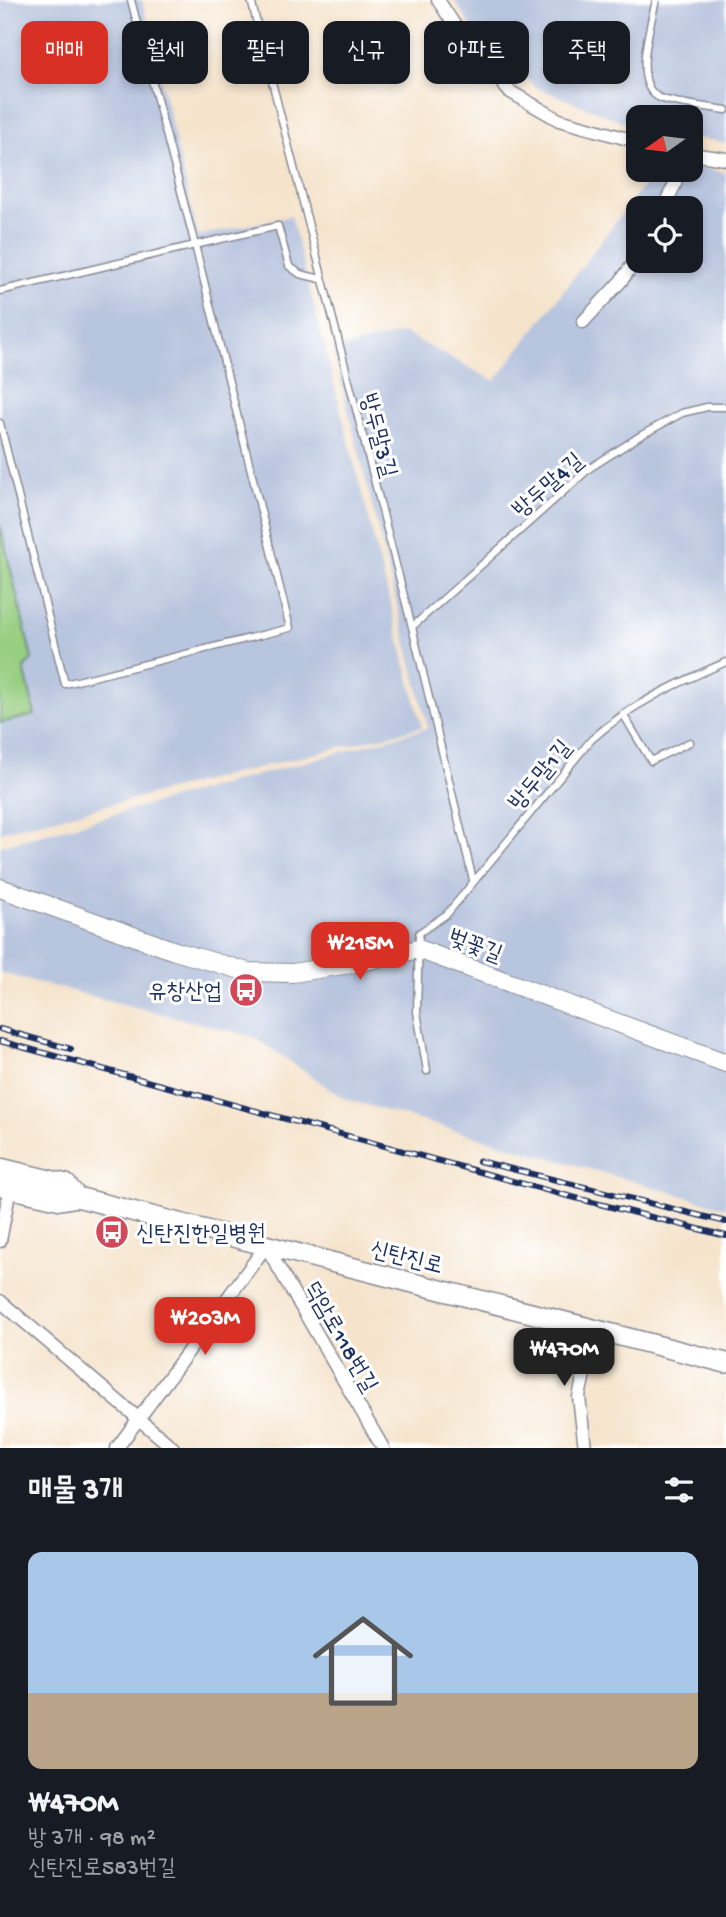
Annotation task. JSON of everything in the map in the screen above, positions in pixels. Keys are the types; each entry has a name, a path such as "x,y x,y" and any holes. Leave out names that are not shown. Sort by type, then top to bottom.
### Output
{"main road":[{"name":"신탄진로","path":"0,1168 66,1184 77,1197"},
{"name":"신탄진로","path":"5,1187 61,1200 77,1197 726,1363"}],"street":[{"path":"438,0 463,38 509,91 559,120 626,138"},
{"path":"704,155 726,159"},
{"path":"583,322 627,273"},
{"name":"벚꽃길","path":"0,888 175,951 248,972 293,973 418,949 726,1063"},
{"path":"0,1241 5,1187"},
{"path":"117,1448 265,1245"},
{"name":"덕암로118번길","path":"265,1245 383,1448"},
{"path":"0,1301 173,1448"},
{"path":"585,1448 579,1397 594,1329"}],"lane":[{"path":"0,423 65,684 290,628 131,0"},
{"name":"방두말3길","path":"251,0 474,880"},
{"path":"656,0 644,64 645,79 650,90 659,98 726,110"},
{"path":"0,291 278,226 289,266 300,274 321,279"},
{"name":"방두말4길","path":"412,627 590,468 682,413 707,407 726,407"},
{"name":"방두말1길","path":"418,949 419,933 447,914 591,740 623,713 664,689 726,662"},
{"path":"623,713 651,761 690,742"},
{"path":"418,949 417,1012 427,1071"}],"shaded area":[{"path":"0,0 142,0 147,21 122,21 122,84 162,84 198,236 291,216 422,727 0,832"},
{"path":"454,0 726,0 726,143 704,139 704,105 626,105 626,123 535,87 529,81 529,21 467,21"},
{"path":"704,168 726,173 726,1208 345,1099 254,1037 0,973 0,846 428,728 333,350 403,333 495,381 626,208 626,273 703,273 703,196 635,196 646,182 704,182"}],"green space":[{"path":"0,525 32,659 24,668 35,715 0,723"}],"railway":[{"path":"0,1029 71,1049"},
{"path":"0,1041 564,1195 726,1236"},
{"path":"479,1161 726,1222"}],"place":[{"name":"유창산업","path":"246,990"},
{"name":"신탄진한일병원","path":"112,1232"}]}
